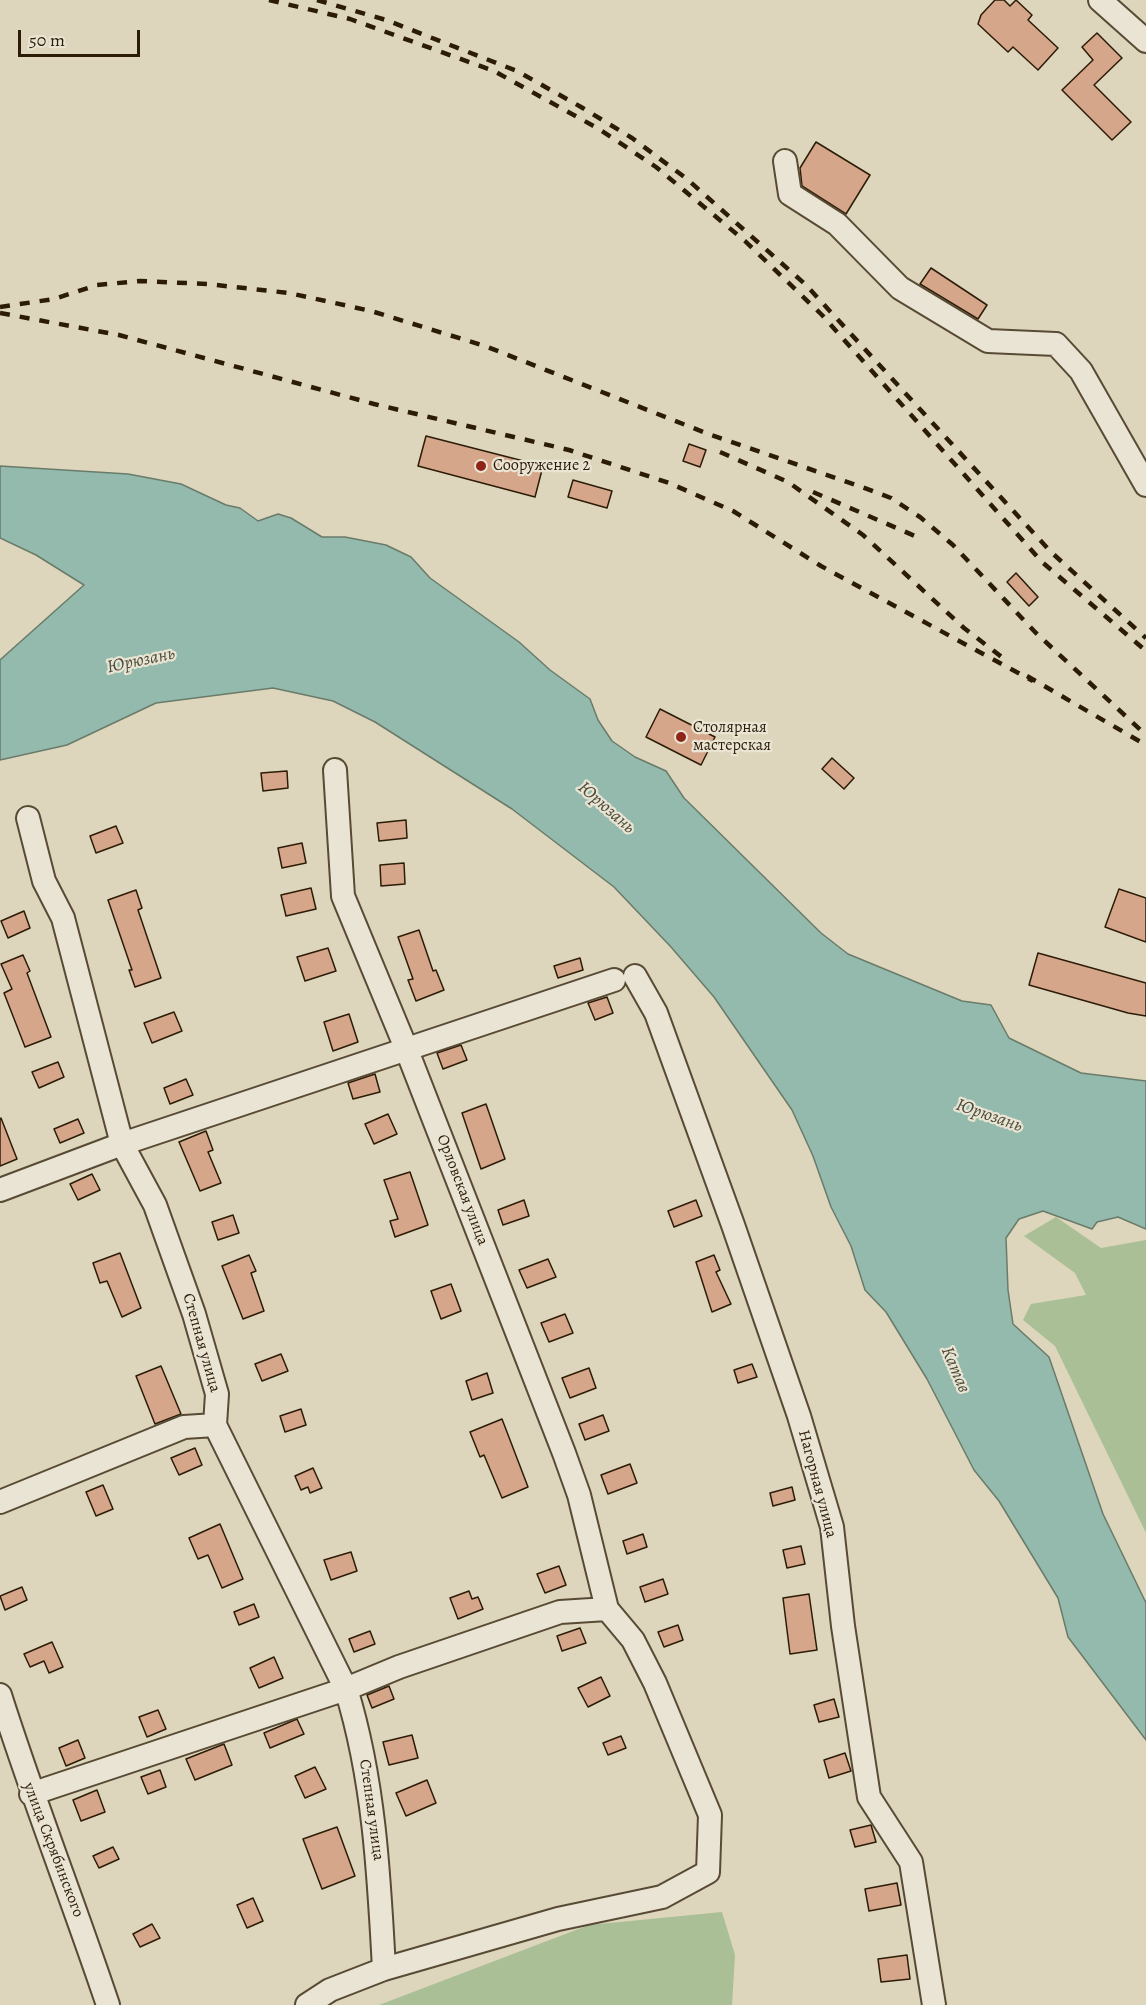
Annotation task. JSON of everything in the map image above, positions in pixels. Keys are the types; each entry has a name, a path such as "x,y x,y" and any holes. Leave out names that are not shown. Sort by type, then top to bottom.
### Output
{"street":[{"path":"1100,0 1146,41"},
{"path":"785,161 790,194 837,224 900,288 988,341 1056,344 1081,371 1146,485"},
{"name":"Орловская улица","path":"335,770 343,896 406,1048 579,1495 607,1609"},
{"name":"Степная улица","path":"28,818 44,881 63,918 122,1144 155,1205 194,1314 218,1394 215,1425 346,1689 362,1748 379,1864 384,1969"},
{"name":"Нагорная улица","path":"406,1048 625,978 656,1013 799,1416 828,1516 869,1797 911,1862 934,2005"},
{"path":"0,1190 122,1144 406,1048"},
{"path":"0,1502 184,1427 215,1425"},
{"path":"31,1794 346,1689 399,1667 560,1612 607,1609 633,1640 655,1683 710,1815 708,1872 662,1897 558,1919 384,1969 330,1990 307,2005"},
{"name":"улица Скрябинского","path":"0,1695 31,1794 108,2005"}],"green space":[{"path":"1056,1217 1101,1248 1146,1240 1146,1533 1055,1346 1023,1320 1031,1304 1086,1295 1075,1273 1024,1236"},
{"path":"722,1912 735,1955 732,2005 379,2005 589,1925"}],"water":[{"path":"0,466 128,474 181,484 226,505 240,508 258,521 278,514 291,518 322,537 345,537 386,545 411,557 430,578 519,642 550,670 590,699 598,720 612,741 635,757 666,771 684,798 821,933 848,954 962,1001 991,1005 1009,1038 1081,1073 1146,1081 1146,1229 1118,1217 1097,1222 1092,1229 1043,1211 1019,1219 1006,1238 1008,1290 1013,1324 1049,1357 1103,1514 1146,1603 1146,1740 1068,1637 1058,1598 999,1501 974,1470 927,1379 886,1312 865,1290 851,1246 831,1207 813,1156 792,1110 714,997 671,947 614,887 512,809 375,722 333,701 273,688 156,703 67,745 0,760 0,660 84,585 36,555 0,538"}],"building":[{"path":"995,0 1004,0 1010,6 1016,0 1032,15 1028,20 1058,48 1038,70 1013,47 1008,52 978,24 981,15"},
{"path":"1097,33 1122,58 1094,85 1131,122 1112,140 1062,90 1093,60 1082,47"},
{"path":"816,142 870,175 846,214 802,186 800,168"},
{"path":"931,268 987,305 978,319 920,284"},
{"name":"Сооружение 2","path":"426,436 543,466 535,497 418,466"},
{"path":"689,444 706,450 700,467 683,461"},
{"path":"573,480 612,491 607,508 568,497"},
{"path":"1016,573 1038,597 1029,606 1007,582"},
{"name":"Столярная мастерская","path":"660,709 715,737 701,765 646,737"},
{"path":"832,758 854,778 844,789 822,769"},
{"path":"287,771 288,788 263,791 261,773"},
{"path":"406,820 407,838 379,841 377,823"},
{"path":"116,826 123,843 96,853 90,836"},
{"path":"302,843 306,863 282,868 278,848"},
{"path":"404,863 405,884 381,886 380,865"},
{"path":"311,888 316,909 286,916 281,895"},
{"path":"1119,889 1146,898 1146,942 1105,927"},
{"path":"136,890 142,908 138,910 161,978 135,987 129,970 132,970 108,900"},
{"path":"24,911 30,928 8,938 1,921"},
{"path":"419,930 433,971 436,970 444,990 416,1001 408,980 413,979 398,937"},
{"path":"328,948 336,971 305,981 297,957"},
{"path":"1038,953 1146,983 1146,1016 1029,985"},
{"path":"23,955 30,971 27,973 51,1037 25,1047 4,993 12,989 1,964"},
{"path":"580,958 583,970 558,978 554,966"},
{"path":"607,997 613,1013 595,1020 588,1003"},
{"path":"174,1012 182,1031 152,1043 144,1023"},
{"path":"349,1014 358,1042 333,1051 324,1022"},
{"path":"461,1045 467,1060 443,1069 437,1053"},
{"path":"58,1062 64,1077 39,1088 32,1072"},
{"path":"375,1074 380,1092 353,1099 348,1083"},
{"path":"186,1079 193,1095 170,1104 164,1088"},
{"path":"486,1104 505,1159 481,1169 462,1113"},
{"path":"388,1114 397,1134 374,1144 365,1124"},
{"path":"0,1119 17,1159 0,1166"},
{"path":"78,1119 84,1133 60,1143 54,1129"},
{"path":"206,1131 213,1150 208,1152 221,1183 200,1191 179,1142"},
{"path":"410,1172 428,1225 395,1237 390,1221 398,1219 384,1180"},
{"path":"92,1174 100,1190 78,1200 70,1184"},
{"path":"524,1200 529,1216 503,1225 498,1210"},
{"path":"696,1200 702,1216 674,1227 668,1211"},
{"path":"233,1215 239,1233 218,1240 212,1222"},
{"path":"120,1253 141,1308 122,1317 107,1281 100,1283 93,1263"},
{"path":"249,1255 256,1271 251,1273 264,1311 243,1319 222,1266"},
{"path":"714,1255 720,1270 716,1272 731,1304 712,1312 696,1262"},
{"path":"548,1259 556,1277 527,1288 519,1270"},
{"path":"451,1284 461,1311 441,1319 431,1291"},
{"path":"565,1314 573,1333 549,1342 541,1323"},
{"path":"281,1354 288,1371 262,1381 255,1364"},
{"path":"752,1364 757,1377 738,1383 734,1370"},
{"path":"161,1366 181,1414 155,1424 136,1376"},
{"path":"589,1368 596,1388 570,1398 562,1378"},
{"path":"487,1373 493,1393 472,1400 466,1381"},
{"path":"301,1409 306,1425 285,1432 280,1416"},
{"path":"603,1415 609,1431 585,1440 579,1424"},
{"path":"502,1419 528,1487 502,1498 484,1455 480,1457 470,1432"},
{"path":"195,1448 202,1465 179,1475 171,1458"},
{"path":"630,1464 637,1483 608,1494 601,1475"},
{"path":"313,1468 322,1488 310,1493 308,1487 301,1490 295,1476"},
{"path":"103,1485 113,1509 96,1516 86,1492"},
{"path":"792,1487 795,1500 773,1506 770,1493"},
{"path":"220,1524 243,1579 222,1588 208,1555 198,1559 189,1538"},
{"path":"643,1534 647,1547 627,1554 623,1541"},
{"path":"801,1546 805,1564 787,1568 783,1550"},
{"path":"351,1552 357,1571 331,1580 324,1560"},
{"path":"559,1566 566,1585 545,1593 537,1574"},
{"path":"663,1579 668,1594 645,1602 640,1587"},
{"path":"22,1587 27,1600 5,1610 0,1596"},
{"path":"469,1591 472,1599 478,1597 483,1609 458,1619 450,1598"},
{"path":"809,1594 817,1650 790,1654 783,1598"},
{"path":"254,1604 259,1617 239,1625 234,1612"},
{"path":"678,1625 683,1640 664,1647 658,1632"},
{"path":"580,1628 586,1643 562,1651 557,1636"},
{"path":"370,1631 375,1644 354,1652 349,1639"},
{"path":"52,1642 63,1667 49,1673 44,1661 30,1667 24,1654"},
{"path":"274,1657 283,1678 259,1688 250,1668"},
{"path":"601,1677 610,1696 588,1707 578,1688"},
{"path":"389,1686 394,1699 372,1708 367,1695"},
{"path":"834,1699 839,1717 819,1722 814,1705"},
{"path":"158,1710 166,1729 147,1737 139,1717"},
{"path":"297,1719 304,1734 270,1748 264,1733"},
{"path":"412,1735 418,1758 389,1765 383,1742"},
{"path":"621,1736 626,1748 608,1755 603,1743"},
{"path":"78,1740 85,1758 66,1766 59,1748"},
{"path":"224,1744 232,1765 195,1780 186,1759"},
{"path":"845,1753 851,1771 829,1778 824,1760"},
{"path":"315,1767 326,1789 305,1798 295,1776"},
{"path":"160,1770 166,1787 148,1794 141,1777"},
{"path":"427,1780 436,1803 406,1816 396,1793"},
{"path":"97,1790 105,1812 81,1821 73,1800"},
{"path":"871,1825 876,1842 855,1847 850,1830"},
{"path":"337,1827 355,1876 322,1889 303,1839"},
{"path":"113,1847 119,1859 99,1868 93,1856"},
{"path":"897,1883 901,1905 869,1911 865,1889"},
{"path":"253,1898 263,1921 247,1928 237,1905"},
{"path":"152,1924 160,1938 140,1947 133,1934"},
{"path":"907,1955 910,1979 881,1982 878,1959"}],"railway":[{"path":"269,0 350,19 494,71 599,129 656,167 745,241 822,315 1042,562 1146,651"},
{"path":"317,0 386,20 517,71 632,138 687,179 806,285 1051,552 1146,638"},
{"path":"0,307 54,299 97,285 140,281 207,284 289,293 371,311 485,346 711,435 891,498 920,517 953,545 1036,633 1146,735"},
{"path":"0,313 119,335 374,404 569,450 669,483 733,511 821,566 1033,681"},
{"path":"720,452 788,482 863,535 964,628 1003,658"},
{"path":"813,492 915,536"},
{"path":"1027,676 1146,745"}],"place":[{"name":"Сооружение 2","path":"481,466"},
{"name":"Столярная мастерская","path":"681,737"}],"water label":[{"name":"Юрюзань","path":"141,661"},
{"name":"Юрюзань","path":"606,808"},
{"name":"Юрюзань","path":"989,1116"},
{"name":"Катав","path":"955,1370"}]}
